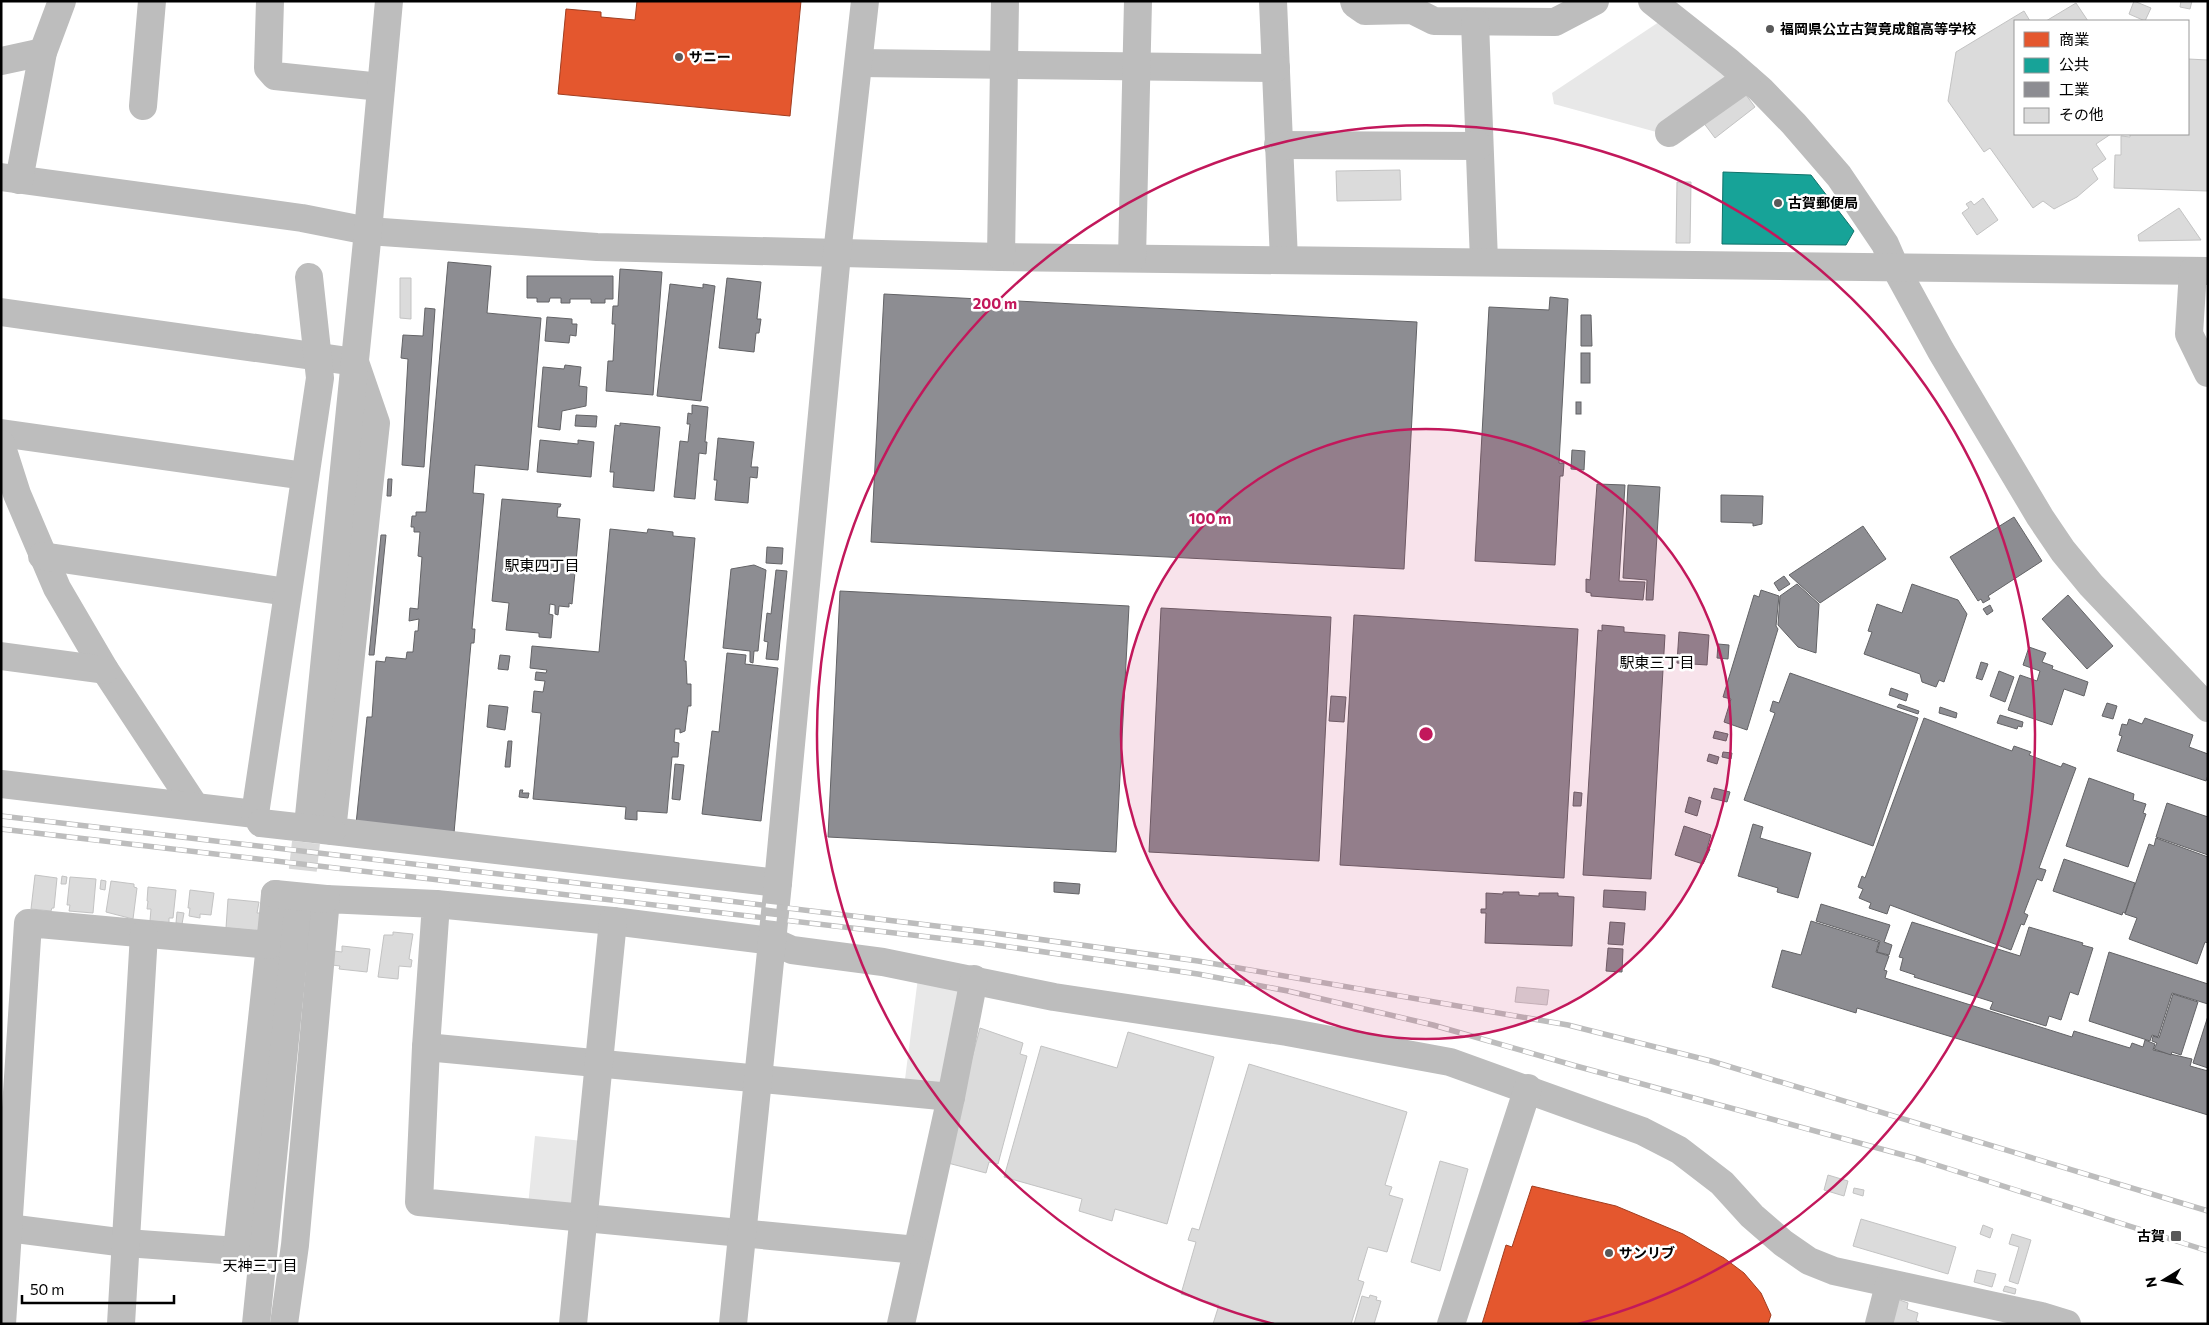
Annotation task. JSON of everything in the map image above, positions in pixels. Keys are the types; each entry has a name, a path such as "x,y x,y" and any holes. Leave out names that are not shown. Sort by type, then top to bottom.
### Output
{"street":[{"path":"62,1 43,52 10,179 302,218 368,231 597,247 1001,257 1484,261 2200,271 2190,334 2208,374"},
{"path":"143,106 152,1"},
{"path":"270,1 268,68 275,76 381,87"},
{"path":"309,816 368,231 389,1"},
{"path":"733,1324 778,883 837,254 865,1"},
{"path":"1001,257 1005,1"},
{"path":"1132,258 1138,1"},
{"path":"1273,1 1284,260"},
{"path":"1354,1 1355,4 1365,11 1412,10 1434,21 1475,22 1555,22 1595,1"},
{"path":"1652,1 1747,78 1794,124 1839,176 1885,244 1895,267 1941,350 2040,517 2063,551 2092,586 2208,708"},
{"path":"1475,22 1484,261"},
{"path":"1,61 43,52"},
{"path":"858,63 1276,68"},
{"path":"1669,133 1747,78"},
{"path":"1278,144 1479,146"},
{"path":"258,818 287,592 320,378 309,277"},
{"path":"1,312 354,362"},
{"path":"332,831 376,423 354,362"},
{"path":"1,433 305,476"},
{"path":"1,444 17,494 57,588 105,670 194,805"},
{"path":"42,556 287,592"},
{"path":"1,656 105,670"},
{"path":"1,784 106,797 194,805 332,831 778,883"},
{"path":"236,1251 275,894 326,899 436,904 613,921 772,941 792,950 883,962 1054,996 1287,1032 1450,1062 1528,1088 1642,1131 1679,1150 1722,1183 1752,1216 1783,1243 1809,1261 1834,1272 2041,1316 2067,1324"},
{"path":"284,1324 295,1245 326,899"},
{"path":"436,904 426,1048 419,1202 917,1250"},
{"path":"256,1324 298,912"},
{"path":"573,1324 613,921"},
{"path":"2,1324 28,923 270,945"},
{"path":"121,1324 144,934"},
{"path":"901,1324 951,1097 974,979"},
{"path":"426,1048 951,1097"},
{"path":"1451,1324 1528,1088"},
{"path":"8,1228 126,1243 236,1251 263,1261"},
{"path":"1879,1324 1889,1285"}],"shaded area":[{"path":"1662,20 1735,80 1660,133 1554,104 1552,93"},
{"path":"918,978 960,985 944,1088 904,1087"},
{"path":"535,1136 583,1141 576,1211 528,1206"}],"building: 商業":[{"name":"サニー","path":"637,1 801,1 790,116 558,94 566,9 601,12 601,17 635,20"},
{"name":"サンリブ","path":"1532,1186 1616,1206 1683,1234 1724,1258 1744,1273 1761,1293 1771,1315 1768,1324 1482,1324 1506,1245 1512,1247"}],"building: 公共":[{"name":"古賀郵便局","path":"1723,172 1811,175 1854,231 1846,245 1722,244"}],"building: 工業":[{"path":"448,262 491,266 487,313 541,318 528,470 475,465 473,493 484,494 472,629 475,629 474,643 471,643 454,833 356,824 367,717 372,717 376,661 385,662 386,657 406,659 407,652 413,652 415,631 418,631 419,619 409,621 410,608 418,609 422,557 418,556 420,532 414,532 414,527 411,527 412,516 416,516 416,512 426,512"},
{"path":"620,269 662,272 653,395 606,391 608,361 613,361 615,324 612,324 613,306 618,306"},
{"path":"527,276 613,276 613,299 605,299 605,303 591,303 591,299 570,299 570,303 561,303 561,298 550,298 549,302 537,302 537,298 527,298"},
{"path":"727,278 761,282 757,319 761,319 759,333 756,333 754,352 719,348"},
{"path":"670,284 703,288 703,284 715,286 701,401 657,396"},
{"path":"884,294 1417,322 1404,569 871,542"},
{"path":"1550,297 1568,299 1559,463 1564,463 1563,476 1560,476 1555,565 1475,561 1489,307 1549,310"},
{"path":"425,308 435,309 424,467 402,465 408,359 401,358 403,335 423,336"},
{"path":"1581,315 1591,315 1592,346 1581,346"},
{"path":"547,317 572,319 572,324 577,324 576,336 570,335 569,343 545,341"},
{"path":"1581,353 1590,353 1590,383 1581,383"},
{"path":"565,365 581,367 579,386 587,387 586,406 562,411 560,430 538,427 543,367 564,369"},
{"path":"1576,402 1581,402 1581,414 1576,414"},
{"path":"692,405 708,407 705,442 707,442 706,454 699,453 695,499 674,497 680,441 688,442 690,424 687,424 688,413 692,414"},
{"path":"576,415 597,416 596,427 575,426"},
{"path":"620,423 660,427 654,491 613,487 614,472 610,472 615,425 620,426"},
{"path":"718,438 754,442 751,467 758,467 757,478 750,477 748,503 715,500 717,480 714,480"},
{"path":"540,440 578,444 578,440 594,442 591,477 537,472"},
{"path":"1572,450 1585,451 1584,470 1571,469"},
{"path":"388,479 392,479 391,496 387,496"},
{"path":"1597,484 1625,485 1619,581 1645,582 1643,600 1591,596 1591,593 1586,592 1586,579 1590,580"},
{"path":"1628,485 1660,487 1653,600 1646,600 1647,580 1623,578"},
{"path":"1721,495 1763,496 1762,524 1753,526 1753,523 1721,522"},
{"path":"502,499 561,504 558,507 557,517 580,519 572,604 569,603 569,607 559,606 558,615 555,614 555,605 550,604 549,614 553,615 551,638 539,637 539,633 506,630 509,603 492,601"},
{"path":"2014,517 2042,561 1988,596 1990,599 1983,603 1981,599 1978,601 1950,557"},
{"path":"1863,526 1886,559 1820,603 1789,575"},
{"path":"610,529 647,533 648,529 673,532 673,536 695,538 684,661 686,661 687,684 691,684 691,706 688,706 685,731 680,733 680,729 675,729 674,742 679,743 678,757 672,757 667,813 637,811 637,820 625,819 626,807 533,799 541,713 532,712 534,691 543,692 545,681 535,680 536,672 546,673 547,670 530,668 532,646 599,652"},
{"path":"381,535 386,535 374,655 369,655"},
{"path":"767,547 783,548 782,564 766,563"},
{"path":"754,565 766,570 758,651 754,651 753,663 750,662 750,651 723,648 731,569"},
{"path":"776,570 787,571 778,660 766,659 768,642 764,641 767,613 771,614"},
{"path":"1784,576 1790,584 1779,591 1774,583"},
{"path":"1797,584 1819,604 1816,653 1798,647 1778,625 1780,596"},
{"path":"1912,584 1958,600 1967,614 1944,682 1939,680 1936,687 1922,682 1920,674 1864,654 1872,632 1868,631 1877,604 1902,613"},
{"path":"1761,590 1779,596 1776,626 1778,629 1747,730 1724,722 1731,699 1723,697 1754,595 1759,597"},
{"path":"840,591 1129,606 1116,852 828,837"},
{"path":"2068,595 2113,646 2087,669 2042,619"},
{"path":"1990,605 1993,611 1987,615 1983,609"},
{"path":"1161,608 1331,617 1319,861 1149,852"},
{"path":"1354,615 1578,629 1564,878 1340,865"},
{"path":"1602,625 1624,627 1624,632 1665,635 1651,879 1583,875 1598,630 1602,631"},
{"path":"1679,632 1709,635 1707,665 1677,663"},
{"path":"1718,644 1729,645 1728,659 1717,658"},
{"path":"2029,647 2046,653 2042,662 2053,666 2052,669 2088,682 2084,696 2064,689 2052,725 2008,710 2020,675 2037,681 2040,671 2023,665"},
{"path":"727,653 746,655 745,664 778,668 761,821 702,814 712,731 719,732"},
{"path":"500,655 510,656 508,670 498,669"},
{"path":"1981,662 1988,664 1982,680 1976,678"},
{"path":"1999,671 2014,677 2005,702 1990,696"},
{"path":"1790,673 1918,718 1873,846 1744,800 1775,713 1770,711 1773,701 1779,703"},
{"path":"1891,688 1908,694 1906,701 1889,695"},
{"path":"1331,696 1346,697 1344,722 1329,721"},
{"path":"2107,703 2117,706 2113,719 2102,716"},
{"path":"1899,704 1919,711 1918,714 1897,707"},
{"path":"489,705 508,707 505,730 487,727"},
{"path":"1940,707 1957,713 1956,718 1939,713"},
{"path":"2000,715 2023,722 2022,727 2018,726 2017,729 1997,723"},
{"path":"1924,718 2012,751 2014,746 2031,752 2029,755 2061,767 2063,763 2076,768 2039,868 2046,870 2042,881 2037,879 2024,913 2028,915 2024,925 2021,924 2011,950 1890,905 1887,914 1869,908 1871,903 1859,898 1863,889 1858,887 1862,876 1865,878"},
{"path":"2145,718 2193,735 2189,747 2208,754 2208,775 2206,781 2117,751 2122,736 2119,735 2122,724 2127,725 2129,719 2142,724"},
{"path":"1715,731 1728,734 1726,741 1713,738"},
{"path":"508,741 512,741 510,767 505,767"},
{"path":"1723,752 1732,753 1731,759 1722,757"},
{"path":"1709,754 1719,757 1717,764 1707,761"},
{"path":"675,764 684,765 680,800 672,799"},
{"path":"2089,778 2134,794 2133,800 2146,804 2143,813 2146,814 2128,867 2066,846"},
{"path":"1714,788 1730,792 1727,802 1711,798"},
{"path":"520,790 523,790 522,793 529,793 528,798 519,797"},
{"path":"1574,792 1582,793 1581,806 1573,806"},
{"path":"1689,797 1701,801 1697,816 1685,812"},
{"path":"2167,803 2208,817 2208,855 2156,837"},
{"path":"1753,824 1763,827 1760,838 1811,853 1798,898 1777,892 1778,888 1738,876"},
{"path":"1684,826 1711,835 1707,849 1710,849 1703,864 1675,855"},
{"path":"2156,838 2208,857 2208,943 2205,942 2197,964 2129,939 2137,918 2125,914 2149,844 2154,846"},
{"path":"2064,859 2135,883 2125,913 2123,912 2122,915 2053,891"},
{"path":"1054,882 1080,884 1079,894 1054,892"},
{"path":"1604,890 1646,892 1645,910 1603,907"},
{"path":"1503,892 1519,892 1519,895 1539,896 1539,893 1558,893 1558,896 1574,897 1572,946 1485,943 1486,913 1481,913 1481,909 1486,909 1486,893 1503,894"},
{"path":"1821,904 1890,925 1884,942 1892,945 1889,955 1877,952 1880,941 1816,921"},
{"path":"1811,921 1879,942 1876,952 1889,956 1884,970 1887,971 1885,978 2072,1037 2074,1031 2130,1048 2132,1043 2143,1047 2145,1040 2155,1044 2153,1050 2192,1059 2190,1066 2208,1071 2208,1115 1857,1008 1856,1013 1772,987 1782,950 1801,955"},
{"path":"1610,922 1625,923 1623,945 1608,944"},
{"path":"1912,922 2020,956 2029,927 2083,943 2082,945 2093,948 2078,995 2070,992 2061,1020 2049,1016 2046,1026 1990,1009 1993,1002 1914,977 1915,975 1900,970 1903,958 1899,957"},
{"path":"1608,948 1623,949 1622,972 1606,971"},
{"path":"2109,952 2208,984 2208,1004 2172,993 2158,1037 2152,1035 2150,1041 2089,1021"},
{"path":"2173,994 2198,1002 2181,1055 2172,1052 2171,1055 2154,1049 2157,1043 2152,1041 2153,1036 2159,1038"},
{"path":"2208,1016 2208,1068 2193,1063"}],"building: その他":[{"path":"2134,1 2151,8 2145,20 2129,14"},
{"path":"2181,1 2192,1 2190,9 2180,7"},
{"path":"2076,3 2087,20 2048,20"},
{"path":"2024,11 2029,20 2014,20 2014,135 2110,135 2096,144 2106,159 2092,169 2098,179 2077,197 2054,209 2043,201 2033,208 1990,148 1984,152 1948,101 1956,52"},
{"path":"2189,59 2208,60 2208,191 2114,188 2115,155 2121,155 2121,136 2130,137 2130,135 2189,135"},
{"path":"1743,91 1755,107 1715,138 1703,122"},
{"path":"1400,170 1401,200 1337,201 1336,171"},
{"path":"1677,182 1691,182 1690,243 1676,243"},
{"path":"1983,198 1998,220 1977,235 1962,213 1969,208 1966,204 1971,201 1974,205"},
{"path":"2179,208 2201,240 2139,241 2138,235"},
{"path":"400,278 411,278 411,319 400,318"},
{"path":"35,875 57,878 54,908 51,911 31,909"},
{"path":"62,876 67,877 66,884 61,884"},
{"path":"70,877 96,879 93,913 69,911 70,905 67,905"},
{"path":"101,880 106,881 105,890 100,889"},
{"path":"111,881 134,884 134,887 137,888 133,919 106,912"},
{"path":"148,887 176,890 173,918 169,918 169,923 150,921 151,909 147,909"},
{"path":"190,890 214,893 211,915 200,914 200,918 189,916"},
{"path":"228,899 259,902 257,913 261,913 259,931 226,928"},
{"path":"177,912 184,913 182,924 176,923"},
{"path":"393,932 413,934 409,959 412,960 411,967 399,966 398,979 378,977 384,935 393,935"},
{"path":"342,946 370,949 367,972 339,969 340,966 332,965 334,951 342,952"},
{"path":"1517,987 1549,990 1547,1005 1515,1002"},
{"path":"980,1028 1023,1043 1020,1054 1027,1056 998,1164 989,1162 986,1173 944,1162"},
{"path":"1128,1032 1214,1057 1167,1224 1115,1209 1112,1221 1079,1211 1082,1199 1004,1177 1041,1046 1117,1068"},
{"path":"1249,1064 1407,1112 1385,1185 1392,1187 1389,1195 1403,1199 1387,1252 1368,1247 1358,1280 1364,1282 1351,1324 1213,1324 1219,1305 1181,1294 1196,1242 1188,1240 1192,1228 1199,1230"},
{"path":"1440,1161 1468,1169 1440,1271 1411,1262"},
{"path":"1828,1175 1848,1181 1844,1196 1824,1190"},
{"path":"1854,1188 1864,1190 1863,1196 1853,1193"},
{"path":"1861,1219 1956,1247 1948,1274 1853,1246"},
{"path":"1983,1225 1993,1229 1990,1238 1980,1234"},
{"path":"2012,1234 2031,1240 2018,1284 2009,1281 2019,1247 2009,1244"},
{"path":"1977,1270 1996,1274 1992,1287 1974,1282"},
{"path":"2005,1286 2016,1289 2015,1294 2003,1291"},
{"path":"1370,1295 1377,1297 1376,1300 1381,1301 1374,1324 1354,1324 1362,1296 1369,1298"},
{"path":"1897,1299 1908,1303 1907,1309 1918,1313 1916,1321 1919,1324 1892,1324"}],"tunnel":[{"path":"298,912 309,816"}],"railway":[{"path":"1,816 986,932 1198,961 1568,1025 1711,1061 2208,1211"},
{"path":"1,829 989,944 1198,974 1288,991 1433,1025 1918,1159 2208,1251"}],"place":[{"name":"福岡県公立古賀竟成館高等学校","path":"1770,29"},
{"name":"サニー","path":"679,57"},
{"name":"古賀郵便局","path":"1778,203"},
{"name":"古賀","path":"2176,1236"},
{"name":"サンリブ","path":"1609,1253"}],"district":[{"name":"駅東四丁目","path":"542,566"},
{"name":"駅東三丁目","path":"1657,663"},
{"name":"天神三丁目","path":"260,1266"}]}
